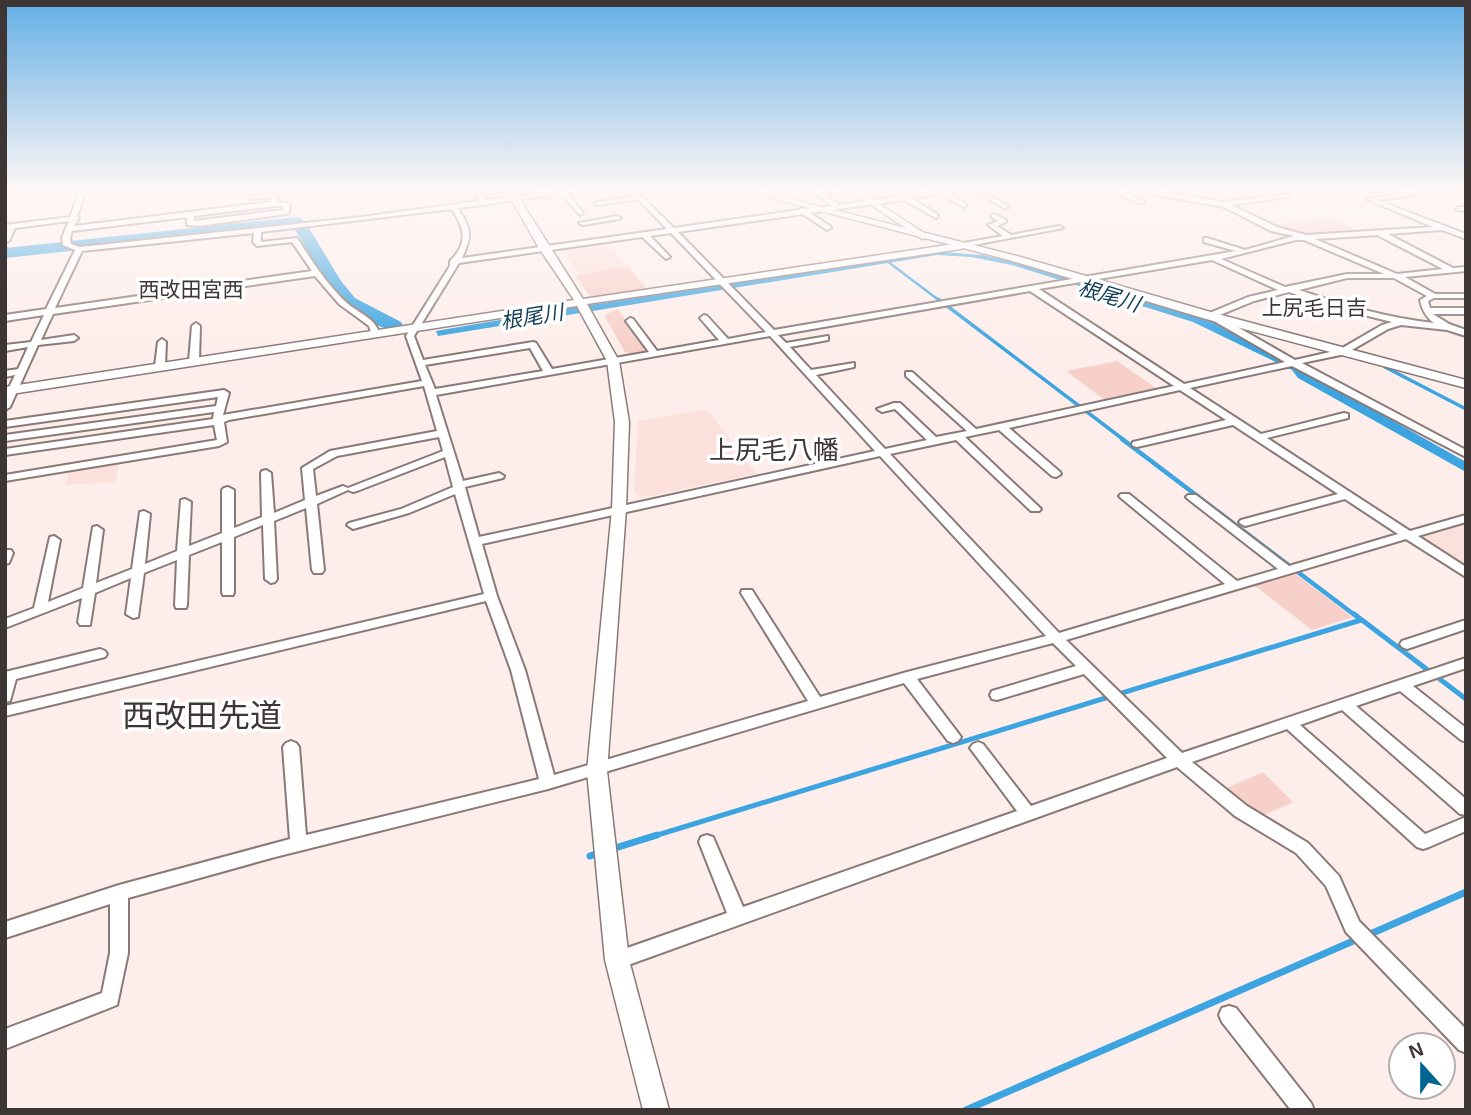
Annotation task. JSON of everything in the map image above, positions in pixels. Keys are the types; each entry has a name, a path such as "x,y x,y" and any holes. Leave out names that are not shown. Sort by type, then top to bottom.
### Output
{"main road":[{"path":"945,242 1466,384"}],"street":[{"path":"68,242 67,245 79,248 138,242"},
{"path":"257,242 277,242"},
{"path":"295,242 335,298 373,325 375,333"},
{"path":"467,242 410,336 460,486 491,596 518,670 548,783"},
{"path":"541,242 583,308 612,361 622,422 619,509 597,771 617,960 656,1110"},
{"path":"454,261 584,242"},
{"path":"652,242 666,257"},
{"path":"685,242 1056,638 1179,761 1241,811 1302,848 1333,881 1352,926 1466,1043"},
{"path":"9,391 375,333 583,308 982,242"},
{"path":"1213,242 1246,252"},
{"path":"5,438 549,372 1080,279 1137,272 1285,242"},
{"path":"1316,242 1396,276 1433,296"},
{"path":"1400,242 1451,270 1464,273"},
{"path":"5,407 9,391 51,310 79,248"},
{"path":"1213,258 1286,290 1335,305 1466,333"},
{"path":"1210,316 1251,299 1348,276 1396,276 1451,270"},
{"path":"5,318 317,273"},
{"path":"1031,288 1466,573"},
{"path":"1447,327 1427,312 1424,300 1433,296 1466,296"},
{"path":"1427,312 1466,311"},
{"path":"1210,316 1288,364 1466,454"},
{"path":"704,318 725,341"},
{"path":"630,321 654,353"},
{"path":"477,541 1342,352 1384,327 1401,321"},
{"path":"194,361 196,326"},
{"path":"5,348 74,338"},
{"path":"784,346 825,338"},
{"path":"160,366 162,342"},
{"path":"420,363 533,345 549,372"},
{"path":"809,373 852,365"},
{"path":"5,374 21,371"},
{"path":"909,374 975,433"},
{"path":"5,424 224,393 220,414 222,442 5,478"},
{"path":"882,409 897,405 935,442"},
{"path":"5,452 220,414"},
{"path":"1260,437 1344,416"},
{"path":"1137,444 1236,421"},
{"path":"1002,427 1056,474"},
{"path":"318,570 307,468 334,453 443,433"},
{"path":"959,437 1035,509"},
{"path":"5,624 269,517 449,452"},
{"path":"266,473 271,579"},
{"path":"353,525 405,511 460,486 499,476"},
{"path":"228,491 228,592"},
{"path":"1245,522 1348,495"},
{"path":"1125,496 1233,584"},
{"path":"1192,497 1287,570"},
{"path":"181,605 186,502"},
{"path":"133,614 145,514"},
{"path":"5,930 119,893 597,771 908,677 1056,638 1233,584 1466,518"},
{"path":"85,622 97,530"},
{"path":"40,610 54,540"},
{"path":"747,593 817,704"},
{"path":"5,711 491,596"},
{"path":"1407,644 1466,624"},
{"path":"5,697 8,676 100,654"},
{"path":"617,960 1179,761 1466,663"},
{"path":"998,695 1086,668"},
{"path":"908,677 953,737"},
{"path":"1402,685 1466,736"},
{"path":"1345,705 1466,809"},
{"path":"1289,723 1423,842 1466,824"},
{"path":"291,747 299,845"},
{"path":"978,748 1028,814"},
{"path":"707,842 738,918"},
{"path":"5,1040 110,999 119,953 119,893"},
{"path":"1229,1015 1304,1110"}],"shaded area":[{"path":"607,242 628,266 579,273 560,247"},
{"path":"628,266 648,291 600,298 589,295 575,275"},
{"path":"618,309 648,352 632,355 625,352 604,315"},
{"path":"1117,361 1159,390 1106,401 1066,371"},
{"path":"707,409 756,474 640,498 634,491 638,421"},
{"path":"120,462 115,482 65,485 70,470"},
{"path":"1466,524 1466,569 1418,538"},
{"path":"1293,572 1353,617 1312,630 1254,585"},
{"path":"1263,772 1293,802 1258,818 1220,791"}],"water":[{"path":"944,252 982,255 1017,263 1220,323 1466,462 1466,472 1298,378 1292,370 1193,322 1012,265 971,257 937,255 438,336 436,331 563,309"}],"waterway":[{"name":"根尾川","path":"5,253 108,242"},
{"name":"根尾川","path":"310,242 334,284 349,302 365,313 394,326"},
{"path":"887,261 940,301"},
{"path":"938,299 1124,440"},
{"path":"1385,367 1466,409"},
{"path":"1122,439 1356,616"},
{"path":"1354,614 1466,699"},
{"path":"651,837 1361,620"},
{"path":"612,849 657,835"},
{"path":"590,856 601,852"},
{"path":"1368,935 1466,892"},
{"path":"966,1110 1360,938"}],"district":[{"name":"西改田宮西","path":"191,290"},
{"name":"上尻毛日吉","path":"1314,308"},
{"name":"上尻毛八幡","path":"774,450"},
{"name":"西改田先道","path":"202,716"}]}
